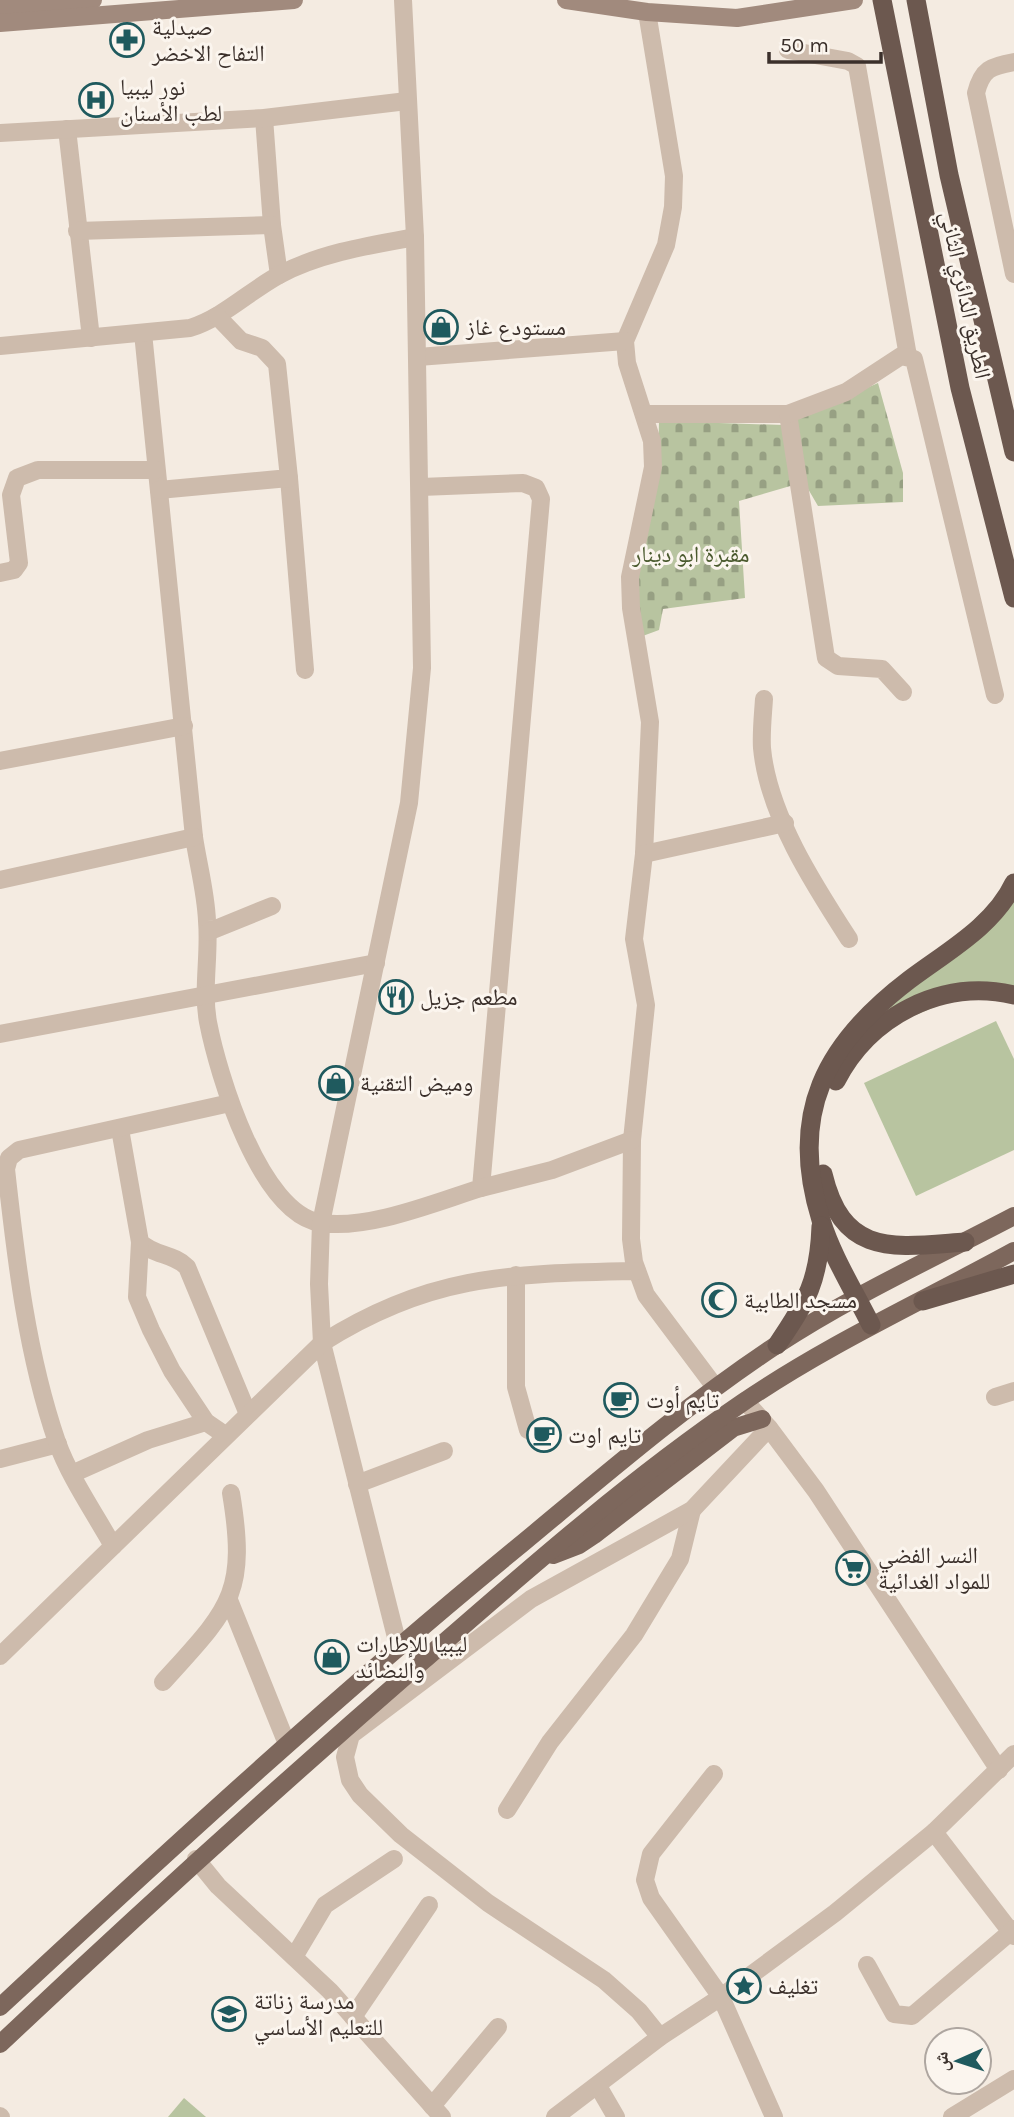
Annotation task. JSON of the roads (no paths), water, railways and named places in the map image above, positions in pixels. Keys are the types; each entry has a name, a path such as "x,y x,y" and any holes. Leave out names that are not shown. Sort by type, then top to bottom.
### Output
{"highway":[{"name":"الطريق الدائري الثاني","path":"882,0 957,374 1014,598"},
{"name":"الطريق الدائري الثاني","path":"916,0 949,176 1014,452"},
{"path":"872,1325 821,1222 811,1184 808,1137 818,1089 842,1042 874,1008 986,921 1014,883"},
{"path":"965,1242 882,1245 856,1233 838,1217 829,1198 822,1171 821,1137 828,1097 845,1063 872,1030 909,1007 937,998 973,993 1014,995"},
{"path":"777,1345 802,1308 812,1287 817,1272 821,1222"},
{"path":"923,1301 1014,1274"}],"main road":[{"path":"0,8 294,0"},
{"path":"566,0 647,12 737,18 846,2"},
{"path":"0,23 82,7"},
{"path":"0,2007 398,1645 715,1387 856,1297 1014,1216"},
{"path":"0,2044 237,1822 540,1560 657,1464 745,1401 872,1325 923,1301 1014,1251"},
{"path":"540,1560 579,1545 733,1429 765,1424"},
{"path":"222,1803 237,1822"}],"street":[{"path":"398,1645 322,1343 319,1284 321,1223 409,803 422,668 415,237 403,0"},
{"path":"647,12 674,176 673,207 666,245 625,341 627,363 646,414 652,441 653,467 630,577 631,608 650,722 644,853 634,939 646,1005 632,1140 631,1240 637,1271 652,1305 715,1387"},
{"path":"788,50 848,61 857,66 908,356"},
{"path":"1014,62 991,66 980,76 976,93 1006,199 1014,274"},
{"path":"0,133 264,118 407,102"},
{"path":"264,118 272,225 279,275"},
{"path":"67,129 91,338"},
{"path":"77,231 272,225"},
{"path":"0,346 190,328 217,316 279,275 340,253 415,237"},
{"path":"217,316 241,341 262,348 277,364 305,670"},
{"path":"143,333 194,836 208,932 208,1021 230,1102 262,1168 286,1204 304,1218 321,1223 353,1222 398,1213 552,1170 632,1140"},
{"path":"418,357 625,341"},
{"path":"646,414 788,414 846,392 901,356 914,359 995,695"},
{"path":"788,414 826,658 838,666 882,669 903,692"},
{"path":"0,573 14,570 19,563 11,495 17,478 38,470 156,470"},
{"path":"159,490 289,478"},
{"path":"421,487 523,483 536,488 541,499 481,1188"},
{"path":"764,699 762,748 771,787 812,882 849,939"},
{"path":"0,761 184,726"},
{"path":"644,853 785,823"},
{"path":"0,880 194,836"},
{"path":"208,932 272,906"},
{"path":"0,1034 376,963"},
{"path":"113,1546 58,1444 31,1339 16,1256 6,1169 9,1158 19,1150 230,1102"},
{"path":"120,1129 140,1242 137,1297 172,1371 206,1422 225,1435"},
{"path":"140,1242 149,1251 178,1258 187,1267 248,1414"},
{"path":"0,1656 322,1343 355,1324 426,1291 462,1282 516,1275 637,1271"},
{"path":"516,1275 516,1387 528,1430"},
{"path":"995,1397 1014,1391"},
{"path":"745,1401 823,1501 999,1770"},
{"path":"74,1473 148,1440 206,1422"},
{"path":"660,2037 639,2011 604,1980 488,1903 401,1835 360,1795 347,1772 345,1756 351,1735 531,1598 692,1510 765,1424"},
{"path":"0,1459 58,1444"},
{"path":"357,1484 444,1451"},
{"path":"163,1682 219,1621 229,1600 239,1563 238,1534 231,1493"},
{"path":"507,1810 550,1742 634,1635 680,1559 692,1510"},
{"path":"229,1600 287,1744"},
{"path":"555,2117 598,2087 660,2037 835,1913 934,1832 1014,1754"},
{"path":"714,1774 652,1854 646,1866 645,1880 652,1898 720,1997 774,2117"},
{"path":"867,1965 894,2014 912,2016 1013,1932 934,1832"},
{"path":"196,1859 218,1886 295,1957 354,2017 437,2112 498,2027"},
{"path":"295,1957 325,1905 394,1859"},
{"path":"354,2017 429,1905"},
{"path":"951,2117 1014,2079"},
{"path":"598,2087 616,2117"}],"place":[{"name":"صيدلية التفاح الاخضر","path":"127,40"},
{"name":"نور ليبيا لطب الأسنان","path":"96,100"},
{"name":"مستودع غاز","path":"441,327"},
{"name":"مطعم جزيل","path":"396,997"},
{"name":"وميض التقنية","path":"336,1083"},
{"name":"مسجد الطابية","path":"719,1300"},
{"name":"تايم أوت","path":"621,1400"},
{"name":"تايم اوت","path":"544,1435"},
{"name":"النسر الفضي للمواد الغدائية","path":"853,1568"},
{"name":"ليبيا للإطارات والنضائد","path":"332,1657"},
{"name":"تغليف","path":"744,1986"},
{"name":"مدرسة زناتة للتعليم الأساسي","path":"229,2014"}],"park label":[{"name":"مقبرة ابو دينار","path":"691,554"}]}
